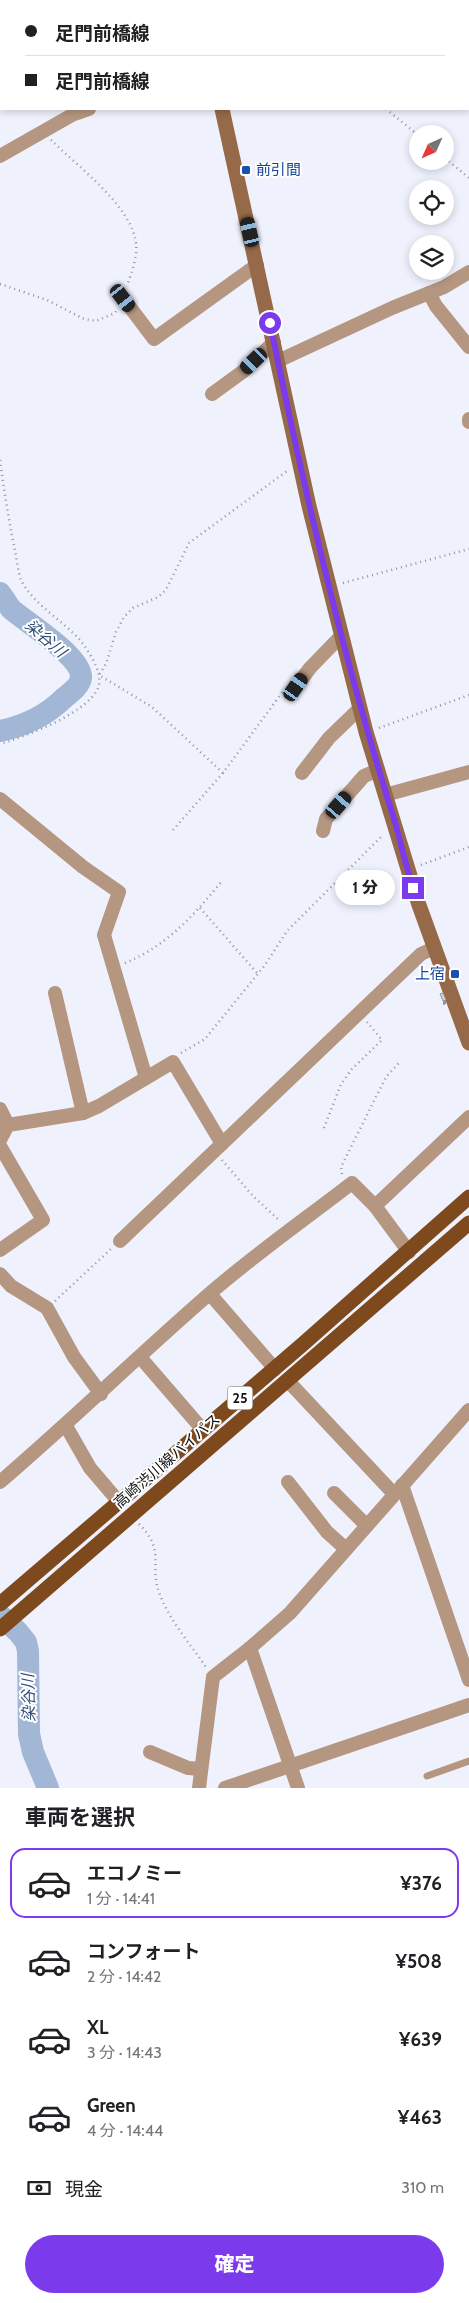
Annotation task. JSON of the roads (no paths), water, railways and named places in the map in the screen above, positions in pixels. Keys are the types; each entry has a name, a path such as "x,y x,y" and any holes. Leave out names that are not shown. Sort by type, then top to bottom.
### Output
{"main road":[{"path":"222,110 300,465 366,732 408,870 469,1043"},
{"name":"高崎渋川線バイパス","path":"4,1601 409,1252 469,1197"},
{"name":"高崎渋川線バイパス","path":"0,1629 469,1223"}],"street":[{"path":"0,156 72,115 86,110"},
{"path":"123,298 154,339 257,265"},
{"path":"278,361 392,308 444,287 469,272"},
{"path":"428,294 469,347"},
{"path":"212,394 244,370 274,342"},
{"path":"290,688 341,636"},
{"path":"302,773 329,738 360,708"},
{"path":"323,831 326,820 364,776 378,770"},
{"path":"385,796 469,772"},
{"path":"0,799 83,867 119,892 104,935 146,1078"},
{"path":"120,1241 421,954 434,948"},
{"path":"56,993 83,1113"},
{"path":"8,1126 83,1113 99,1106 173,1062 218,1148"},
{"path":"0,1109 8,1126"},
{"path":"375,1206 469,1117"},
{"path":"0,1140 8,1126"},
{"path":"0,1146 43,1220 0,1250"},
{"path":"0,1482 66,1426 210,1294 352,1183 375,1206 409,1252"},
{"path":"0,1274 11,1286 47,1308 74,1357 101,1394"},
{"path":"210,1294 274,1368"},
{"path":"140,1357 203,1430"},
{"path":"288,1381 398,1489 469,1680"},
{"path":"198,1788 212,1677 250,1648 290,1613 469,1410"},
{"path":"66,1426 90,1468 119,1502"},
{"path":"288,1482 327,1532 346,1549"},
{"path":"334,1493 366,1525"},
{"path":"250,1648 298,1788"},
{"path":"225,1788 469,1705"},
{"path":"150,1752 188,1768 201,1769"}],"lane":[{"path":"427,1776 469,1761"}],"waterway":[{"name":"染谷川","path":"0,593 11,609 64,650 73,660 81,678 79,684 74,689 43,715 18,726 0,731"},
{"name":"染谷川","path":"0,1615 26,1642 28,1651 29,1734 33,1752 48,1788"}],"place":[{"name":"前引間","path":"246,170"},
{"name":"上宿","path":"455,974"}]}
